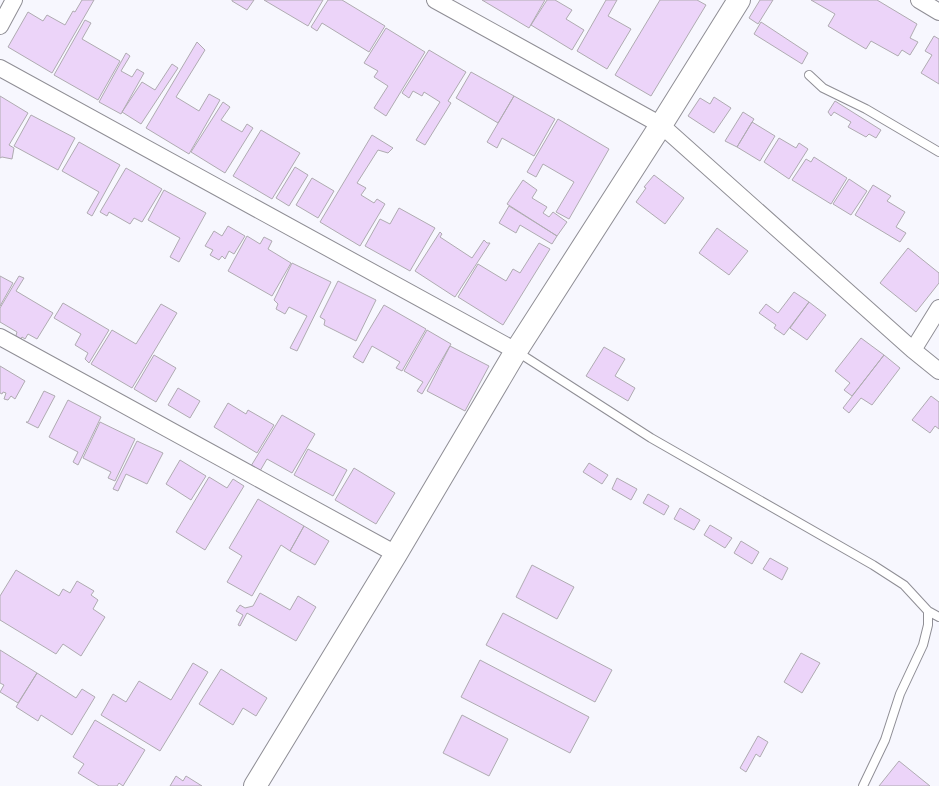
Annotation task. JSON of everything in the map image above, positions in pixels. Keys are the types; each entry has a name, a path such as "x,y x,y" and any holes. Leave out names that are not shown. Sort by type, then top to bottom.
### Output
{"street":[{"path":"0,26 14,0"},
{"path":"435,0 661,125 913,350 939,371"},
{"path":"255,786 396,554 516,351 739,0"},
{"path":"919,0 939,12"},
{"path":"0,68 516,351"},
{"path":"913,350 939,308"},
{"path":"0,337 396,554"}],"lane":[{"path":"809,75 823,88 866,109 939,152"},
{"path":"516,351 651,438 873,565 904,585 928,611 939,617"},
{"path":"863,786 885,740 900,694 923,645 928,625 928,611"}],"building":[{"path":"82,0 94,0 52,73 8,47 28,12 43,21 47,15 65,25 73,11 75,12"},
{"path":"232,0 254,0 247,10"},
{"path":"264,0 323,0 308,26"},
{"path":"328,0 342,0 385,26 369,52 322,23 317,31 311,27"},
{"path":"482,0 545,0 529,28"},
{"path":"547,0 555,0 572,10 566,19 584,30 572,50 531,25"},
{"path":"606,0 617,0 608,16 631,29 607,69 577,51"},
{"path":"660,0 697,0 706,5 651,96 615,75"},
{"path":"760,0 773,0 758,24 749,18"},
{"path":"811,0 877,0 917,24 910,38 918,42 910,55 902,50 898,56 871,41 866,49 828,26 835,14"},
{"path":"85,20 91,23 82,39 120,61 98,100 54,75"},
{"path":"761,22 808,53 802,64 754,34"},
{"path":"386,28 425,52 386,116 374,108 388,86 374,77 378,71 364,63"},
{"path":"934,36 939,39 939,84 921,73 932,55 925,51"},
{"path":"197,42 205,50 176,97 199,111 209,94 220,100 189,154 146,128"},
{"path":"429,50 466,72 448,101 451,103 425,145 416,140 440,102 424,92 422,96 413,91 409,98 402,93"},
{"path":"126,53 130,56 121,71 132,77 137,69 144,73 121,114 99,102"},
{"path":"172,64 178,68 141,124 122,112 142,82 155,90"},
{"path":"471,72 514,96 498,123 456,98"},
{"path":"0,96 28,113 9,145 14,148 12,159 0,158"},
{"path":"514,96 555,119 534,156 502,138 497,148 487,142"},
{"path":"714,97 731,108 714,133 688,116 700,98 710,104"},
{"path":"835,101 881,130 876,138 869,134 866,137 848,127 851,122 834,112 831,116 828,112"},
{"path":"223,102 230,107 221,120 242,132 247,124 253,128 225,173 191,152"},
{"path":"743,112 754,119 737,147 725,141"},
{"path":"31,115 75,138 58,170 14,146"},
{"path":"558,119 609,149 569,219 556,212 574,182 543,164 536,177 527,172"},
{"path":"752,122 775,136 760,161 737,147"},
{"path":"261,130 300,153 272,199 233,176"},
{"path":"372,135 393,148 388,153 378,150 357,183 366,188 361,195 374,203 377,199 385,204 360,246 320,222"},
{"path":"779,138 796,148 799,143 808,149 789,179 764,162"},
{"path":"79,142 120,165 92,216 87,213 99,192 62,171"},
{"path":"814,157 847,178 831,204 792,180 806,159 811,162"},
{"path":"295,167 308,175 289,206 276,198"},
{"path":"126,168 162,189 142,222 134,218 130,224 109,212 107,216 100,212"},
{"path":"654,175 684,198 665,224 636,202 646,188 644,187"},
{"path":"312,178 334,191 318,218 296,205"},
{"path":"849,179 867,191 851,215 833,204"},
{"path":"523,180 537,190 532,198 547,207 543,213 549,217 553,212 567,222 557,236 507,204"},
{"path":"873,185 891,196 887,201 905,212 896,227 906,233 900,242 855,215"},
{"path":"164,190 206,213 179,262 170,257 180,238 148,220"},
{"path":"509,206 557,236 552,244 520,225 516,233 499,223"},
{"path":"399,208 435,228 410,271 365,246 380,219 390,224"},
{"path":"228,226 245,236 234,254 229,251 225,259 222,256 219,260 210,255 213,250 205,246 214,231 222,236"},
{"path":"717,228 748,251 729,275 699,253"},
{"path":"440,232 442,234 440,237 472,258 484,240 487,243 490,243 455,297 415,271"},
{"path":"247,236 260,244 264,237 272,241 268,249 291,263 272,296 228,271"},
{"path":"539,243 550,249 503,325 458,297 478,264 506,281 513,269 520,273"},
{"path":"908,248 939,273 939,283 916,312 880,283"},
{"path":"292,263 331,282 297,351 290,348 307,316 289,307 285,314 276,309 278,304 274,300"},
{"path":"0,276 13,283 0,306"},
{"path":"19,276 24,278 16,291 53,313 37,339 28,334 25,339 22,337 19,342 15,339 17,332 0,322 0,308"},
{"path":"338,281 376,300 356,341 324,325 325,320 320,317"},
{"path":"794,292 809,302 784,335 774,328 776,325 759,313 766,304 778,313"},
{"path":"809,302 826,315 807,340 790,328"},
{"path":"63,303 109,330 89,363 85,359 88,353 75,345 81,334 54,318"},
{"path":"161,304 177,313 132,388 91,364 112,330 136,344"},
{"path":"384,305 426,329 402,371 396,368 400,362 372,346 363,363 353,357"},
{"path":"427,330 451,344 422,394 417,391 423,382 404,371"},
{"path":"861,338 884,355 852,396 844,390 850,383 835,371"},
{"path":"450,346 489,366 465,411 427,391"},
{"path":"604,347 625,359 615,376 635,388 628,401 586,376"},
{"path":"154,355 176,368 156,402 134,389"},
{"path":"884,355 900,368 872,405 861,398 849,413 843,408"},
{"path":"0,366 25,381 15,399 11,396 8,400 4,399 6,393 0,393"},
{"path":"178,388 200,401 190,418 168,405"},
{"path":"44,391 55,396 38,428 26,422 28,422"},
{"path":"931,396 939,402 939,429 935,426 930,433 912,420"},
{"path":"68,400 101,417 78,465 73,462 78,452 49,437"},
{"path":"228,403 246,414 248,410 274,425 257,453 214,427"},
{"path":"282,415 315,434 292,473 267,459 260,471 251,466"},
{"path":"100,422 135,439 115,481 108,478 111,472 83,458"},
{"path":"137,441 163,453 147,484 126,474 118,491 113,489"},
{"path":"308,449 347,470 333,496 294,475"},
{"path":"180,460 206,476 191,500 166,484"},
{"path":"589,463 608,475 602,484 583,472"},
{"path":"354,468 395,493 376,524 335,500"},
{"path":"209,477 227,488 233,479 244,486 205,550 176,532"},
{"path":"617,478 637,489 631,500 612,489"},
{"path":"648,494 669,506 664,515 643,503"},
{"path":"258,499 304,526 290,551 281,545 252,596 227,582 242,556 229,548"},
{"path":"680,508 700,520 694,530 674,519"},
{"path":"710,525 732,538 725,548 704,535"},
{"path":"304,526 329,541 315,565 290,551"},
{"path":"741,541 759,552 752,564 734,553"},
{"path":"770,558 788,568 782,580 763,569"},
{"path":"532,565 574,587 557,619 516,597"},
{"path":"16,570 59,596 63,589 70,593 77,581 94,591 91,595 98,600 93,609 105,617 81,656 63,644 56,654 0,620 0,596"},
{"path":"260,593 290,610 298,596 316,607 296,641 247,613 240,626 238,625 243,615 236,611 240,605 245,608 253,606"},
{"path":"503,613 612,670 595,702 486,645"},
{"path":"0,650 37,673 18,703 0,692 4,685 0,683"},
{"path":"801,653 820,663 802,693 784,682"},
{"path":"480,660 589,717 570,753 461,697"},
{"path":"193,663 208,672 160,751 101,715 113,694 126,702 139,681 171,700"},
{"path":"221,669 267,698 256,716 243,708 233,725 199,704"},
{"path":"37,673 76,698 82,689 95,697 72,735 41,715 38,721 16,707"},
{"path":"462,715 508,739 489,776 443,753"},
{"path":"95,720 145,750 123,786 119,783 117,786 99,786 78,773 84,764 73,757"},
{"path":"758,736 768,742 760,757 756,754 746,772 740,768"},
{"path":"899,761 930,786 879,786"},
{"path":"176,776 183,781 186,776 202,786 170,786"}]}
